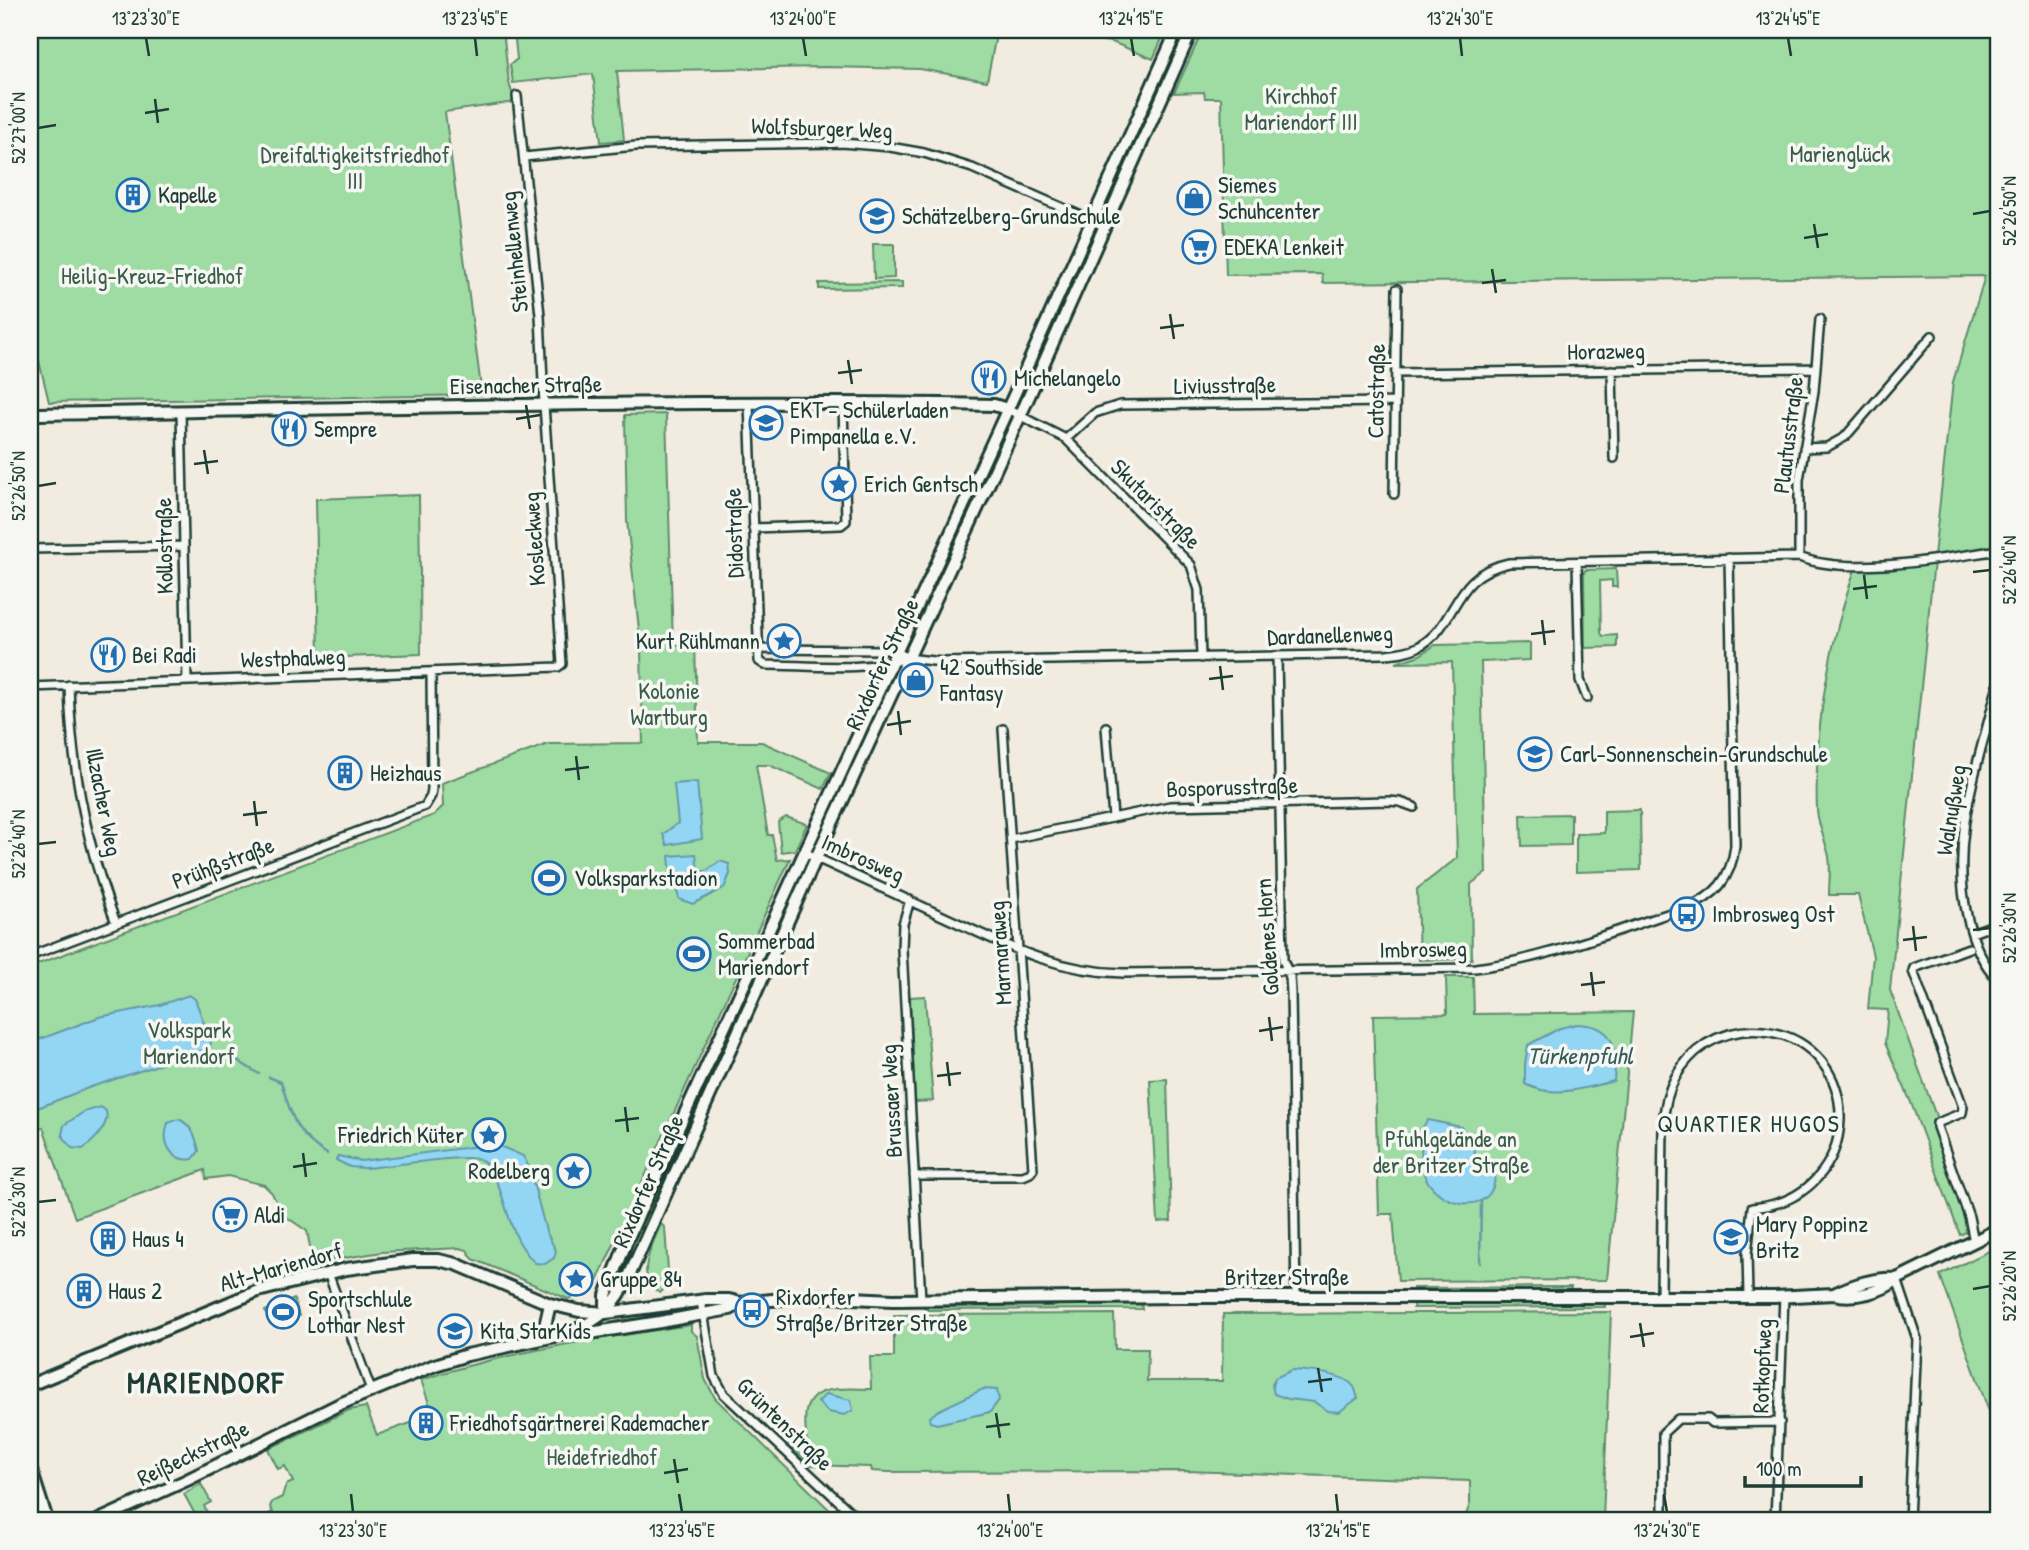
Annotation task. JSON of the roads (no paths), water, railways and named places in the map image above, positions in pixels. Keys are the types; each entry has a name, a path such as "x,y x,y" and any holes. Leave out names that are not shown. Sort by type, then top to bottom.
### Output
{"main road":[{"path":"30,1470 46,1520"},
{"path":"30,1513 32,1520"}],"street":[{"name":"Rixdorfer Straße","path":"606,1313 605,1302 615,1271 657,1172 1007,410 1177,30"},
{"name":"Rixdorfer Straße","path":"570,1333 606,1313 626,1283 1192,30"},
{"path":"1166,55 1178,61"},
{"name":"Steinhellenweg","path":"517,96 540,315 544,405"},
{"name":"Wolfsburger Weg","path":"524,157 636,146 842,143 890,147 924,153 972,168 1104,226"},
{"name":"Catostraße","path":"1394,494 1397,289"},
{"name":"Plautusstraße","path":"1799,557 1798,487 1816,368 1820,319"},
{"path":"1804,448 1827,447 1845,437 1932,336"},
{"name":"Horazweg","path":"1396,373 1816,368"},
{"path":"1612,370 1614,458"},
{"name":"Liviusstraße","path":"1066,439 1095,413 1120,405 1395,402"},
{"path":"753,528 841,525 846,521 843,403"},
{"name":"Eisenacher Straße","path":"30,414 843,403 994,405 1020,415"},
{"name":"Didostraße","path":"749,404 759,661 765,665 891,664"},
{"name":"Kosleckweg","path":"544,405 563,659 558,667"},
{"name":"Kollostraße","path":"181,411 187,681"},
{"name":"Skutaristraße","path":"1020,415 1066,439 1191,565 1199,590 1201,658"},
{"path":"993,439 1006,445"},
{"path":"30,549 183,546"},
{"name":"Dardanellenweg","path":"907,658 942,662 1277,657 1405,652 1417,648 1433,634 1466,586 1485,571 1509,563 1799,557 1836,566 1941,558 1999,550"},
{"name":"Imbrosweg","path":"804,852 1019,951 1088,971 1123,973 1468,968 1510,963 1685,908 1717,891 1730,871 1735,846 1729,558"},
{"path":"1577,562 1580,680 1587,698"},
{"path":"758,649 887,650 907,658"},
{"name":"Goldenes Horn","path":"1277,657 1283,960 1290,977 1291,993 1296,1298"},
{"path":"891,664 907,658"},
{"name":"Westphalweg","path":"30,687 558,667"},
{"name":"Prühßstraße","path":"30,956 408,814 428,803 432,789 431,672"},
{"name":"Walnußweg","path":"1999,680 1968,793 1962,835 1961,876 1972,933 1982,960 1999,981"},
{"name":"Illzacher Weg","path":"69,685 71,735 82,808 97,869 116,923"},
{"path":"1107,727 1113,818"},
{"name":"Marmaraweg","path":"914,1176 1023,1176 1030,1174 1033,1164 1003,729"},
{"name":"Bosporusstraße","path":"1011,839 1170,806 1389,801 1414,807"},
{"name":"Brussaer Weg","path":"910,901 904,916 901,941 921,1300"},
{"path":"1972,933 1999,923"},
{"path":"1969,948 1914,968 1913,971 1963,1107 1962,1113 1937,1123 1937,1126 1969,1217 1974,1242"},
{"path":"1661,1296 1664,1104 1681,1067 1696,1051 1715,1039 1735,1032 1754,1030 1770,1032 1804,1046 1813,1053 1832,1082 1841,1113 1835,1150 1828,1165 1807,1188 1779,1202 1752,1208 1747,1254 1748,1296"},
{"path":"657,1172 671,1179"},
{"name":"Britzer Straße","path":"551,1304 579,1311 606,1313 722,1299 741,1303 813,1296 921,1300 1843,1296 1890,1285 1897,1279 1999,1229"},
{"name":"Alt-Mariendorf","path":"30,1385 258,1291 328,1273 383,1263 438,1260 462,1266 551,1304"},
{"path":"328,1273 372,1390"},
{"path":"1897,1279 1917,1339 1909,1520"},
{"name":"Rotkopfweg","path":"1776,1520 1784,1296"},
{"name":"Grüntenstraße","path":"701,1301 714,1376 724,1394 859,1520"},
{"name":"Britzer Straße","path":"542,1339 703,1314 730,1309 741,1303"},
{"path":"542,1339 551,1304"},
{"name":"Britzer Straße","path":"606,1313 628,1327"},
{"name":"Reißeckstraße","path":"99,1520 372,1390 456,1359 542,1339"},
{"path":"1662,1520 1663,1433 1678,1419 1708,1419 1713,1423 1780,1422"}],"water":[{"path":"697,782 702,839 667,845 663,834 678,823 674,784"},
{"path":"696,854 698,871 706,871 720,861 729,864 730,874 724,888 693,904 679,899 676,887 672,886 669,856"},
{"path":"189,995 195,999 211,1042 210,1048 88,1088 30,1111 30,1043 99,1017 160,1005"},
{"name":"Türkenpfuhl","path":"1577,1024 1600,1029 1611,1040 1615,1058 1614,1081 1558,1091 1547,1091 1525,1084 1528,1045 1560,1028"},
{"path":"101,1107 107,1116 100,1132 83,1149 72,1148 62,1135 64,1125 84,1112"},
{"path":"179,1119 193,1132 199,1151 193,1159 179,1158 167,1144 168,1123"},
{"path":"1428,1120 1461,1127 1474,1148 1476,1158 1494,1167 1494,1183 1489,1194 1481,1201 1458,1202 1446,1198 1426,1179 1420,1131"},
{"path":"495,1144 523,1156 529,1167 546,1231 556,1251 554,1258 545,1264 535,1263 519,1242 495,1179 481,1160 444,1159 364,1168 350,1167 336,1160 338,1156 361,1161"},
{"path":"1292,1370 1343,1379 1354,1387 1358,1398 1339,1412 1328,1411 1314,1402 1288,1399 1274,1394 1272,1385 1275,1378"},
{"path":"983,1389 997,1390 999,1400 990,1412 937,1424 930,1422 929,1418 937,1411"},
{"path":"826,1394 851,1400 853,1410 845,1415 828,1412 818,1402"}],"waterway":[{"path":"235,1059 259,1074"},
{"path":"269,1077 281,1082 296,1123 307,1139 327,1154"},
{"path":"1480,1263 1481,1201"}],"place":[{"name":"Kapelle","path":"133,195"},
{"name":"Siemes Schuhcenter","path":"1194,198"},
{"name":"Schätzelberg-Grundschule","path":"877,216"},
{"name":"EDEKA Lenkeit","path":"1199,247"},
{"name":"Michelangelo","path":"989,378"},
{"name":"EKT - Schülerladen Pimpanella e.V.","path":"766,423"},
{"name":"Sempre","path":"289,429"},
{"name":"Erich Gentsch","path":"839,484"},
{"name":"Kurt Rühlmann","path":"784,641"},
{"name":"Bei Radi","path":"108,655"},
{"name":"42 Southside Fantasy","path":"916,680"},
{"name":"Carl-Sonnenschein-Grundschule","path":"1535,754"},
{"name":"Heizhaus","path":"345,773"},
{"name":"Volksparkstadion","path":"549,878"},
{"name":"Imbrosweg Ost","path":"1687,914"},
{"name":"Sommerbad Mariendorf","path":"694,954"},
{"name":"Friedrich Küter","path":"489,1135"},
{"name":"Rodelberg","path":"574,1171"},
{"name":"Aldi","path":"230,1215"},
{"name":"Mary Poppinz Britz","path":"1731,1237"},
{"name":"Haus 4","path":"108,1239"},
{"name":"Gruppe 84","path":"576,1279"},
{"name":"Haus 2","path":"84,1291"},
{"name":"Rixdorfer Straße/Britzer Straße","path":"752,1310"},
{"name":"Sportschlule Lothar Nest","path":"283,1312"},
{"name":"Kita StarKids","path":"455,1331"},
{"name":"Friedhofsgärtnerei Rademacher","path":"426,1423"}],"district":[{"name":"QUARTIER HUGOS","path":"1749,1124"},
{"name":"MARIENDORF","path":"206,1383"}],"park label":[{"name":"Kirchhof Mariendorf III","path":"1301,109"},
{"name":"Marienglück","path":"1840,154"},
{"name":"Dreifaltigkeitsfriedhof III","path":"355,168"},
{"name":"Heilig-Kreuz-Friedhof","path":"152,276"},
{"name":"Kolonie Wartburg","path":"669,704"},
{"name":"Volkspark Mariendorf","path":"189,1043"},
{"name":"Pfuhlgelände an der Britzer Straße","path":"1451,1152"},
{"name":"Heidefriedhof","path":"602,1457"}]}
